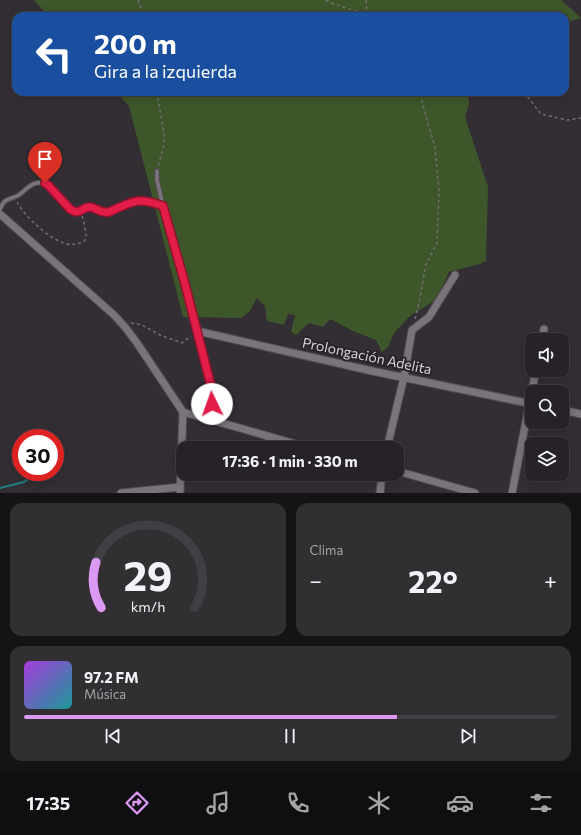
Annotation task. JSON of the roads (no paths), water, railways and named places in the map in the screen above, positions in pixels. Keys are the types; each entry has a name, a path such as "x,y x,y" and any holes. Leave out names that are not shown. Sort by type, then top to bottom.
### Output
{"street":[{"path":"0,214 114,315 125,327 183,412 180,490 121,493"},
{"path":"389,441 404,377 412,330 429,317 455,276"},
{"path":"543,333 544,329"},
{"name":"Prolongación Adelita","path":"197,331 525,403"},
{"path":"197,331 211,386 212,404 208,419"},
{"path":"569,411 581,414"},
{"path":"183,412 285,441"},
{"path":"512,493 526,429"},
{"path":"404,473 475,493"},
{"path":"380,493 381,481"}],"lane":[{"path":"157,171 157,180 163,206 197,331"},
{"path":"0,209 7,199 22,193 37,182 48,185 74,212 81,211 89,207 101,212 109,212 132,202 141,200 153,202 163,206"},
{"path":"267,436 267,441"}],"waterway":[{"path":"0,488 25,481"}]}
